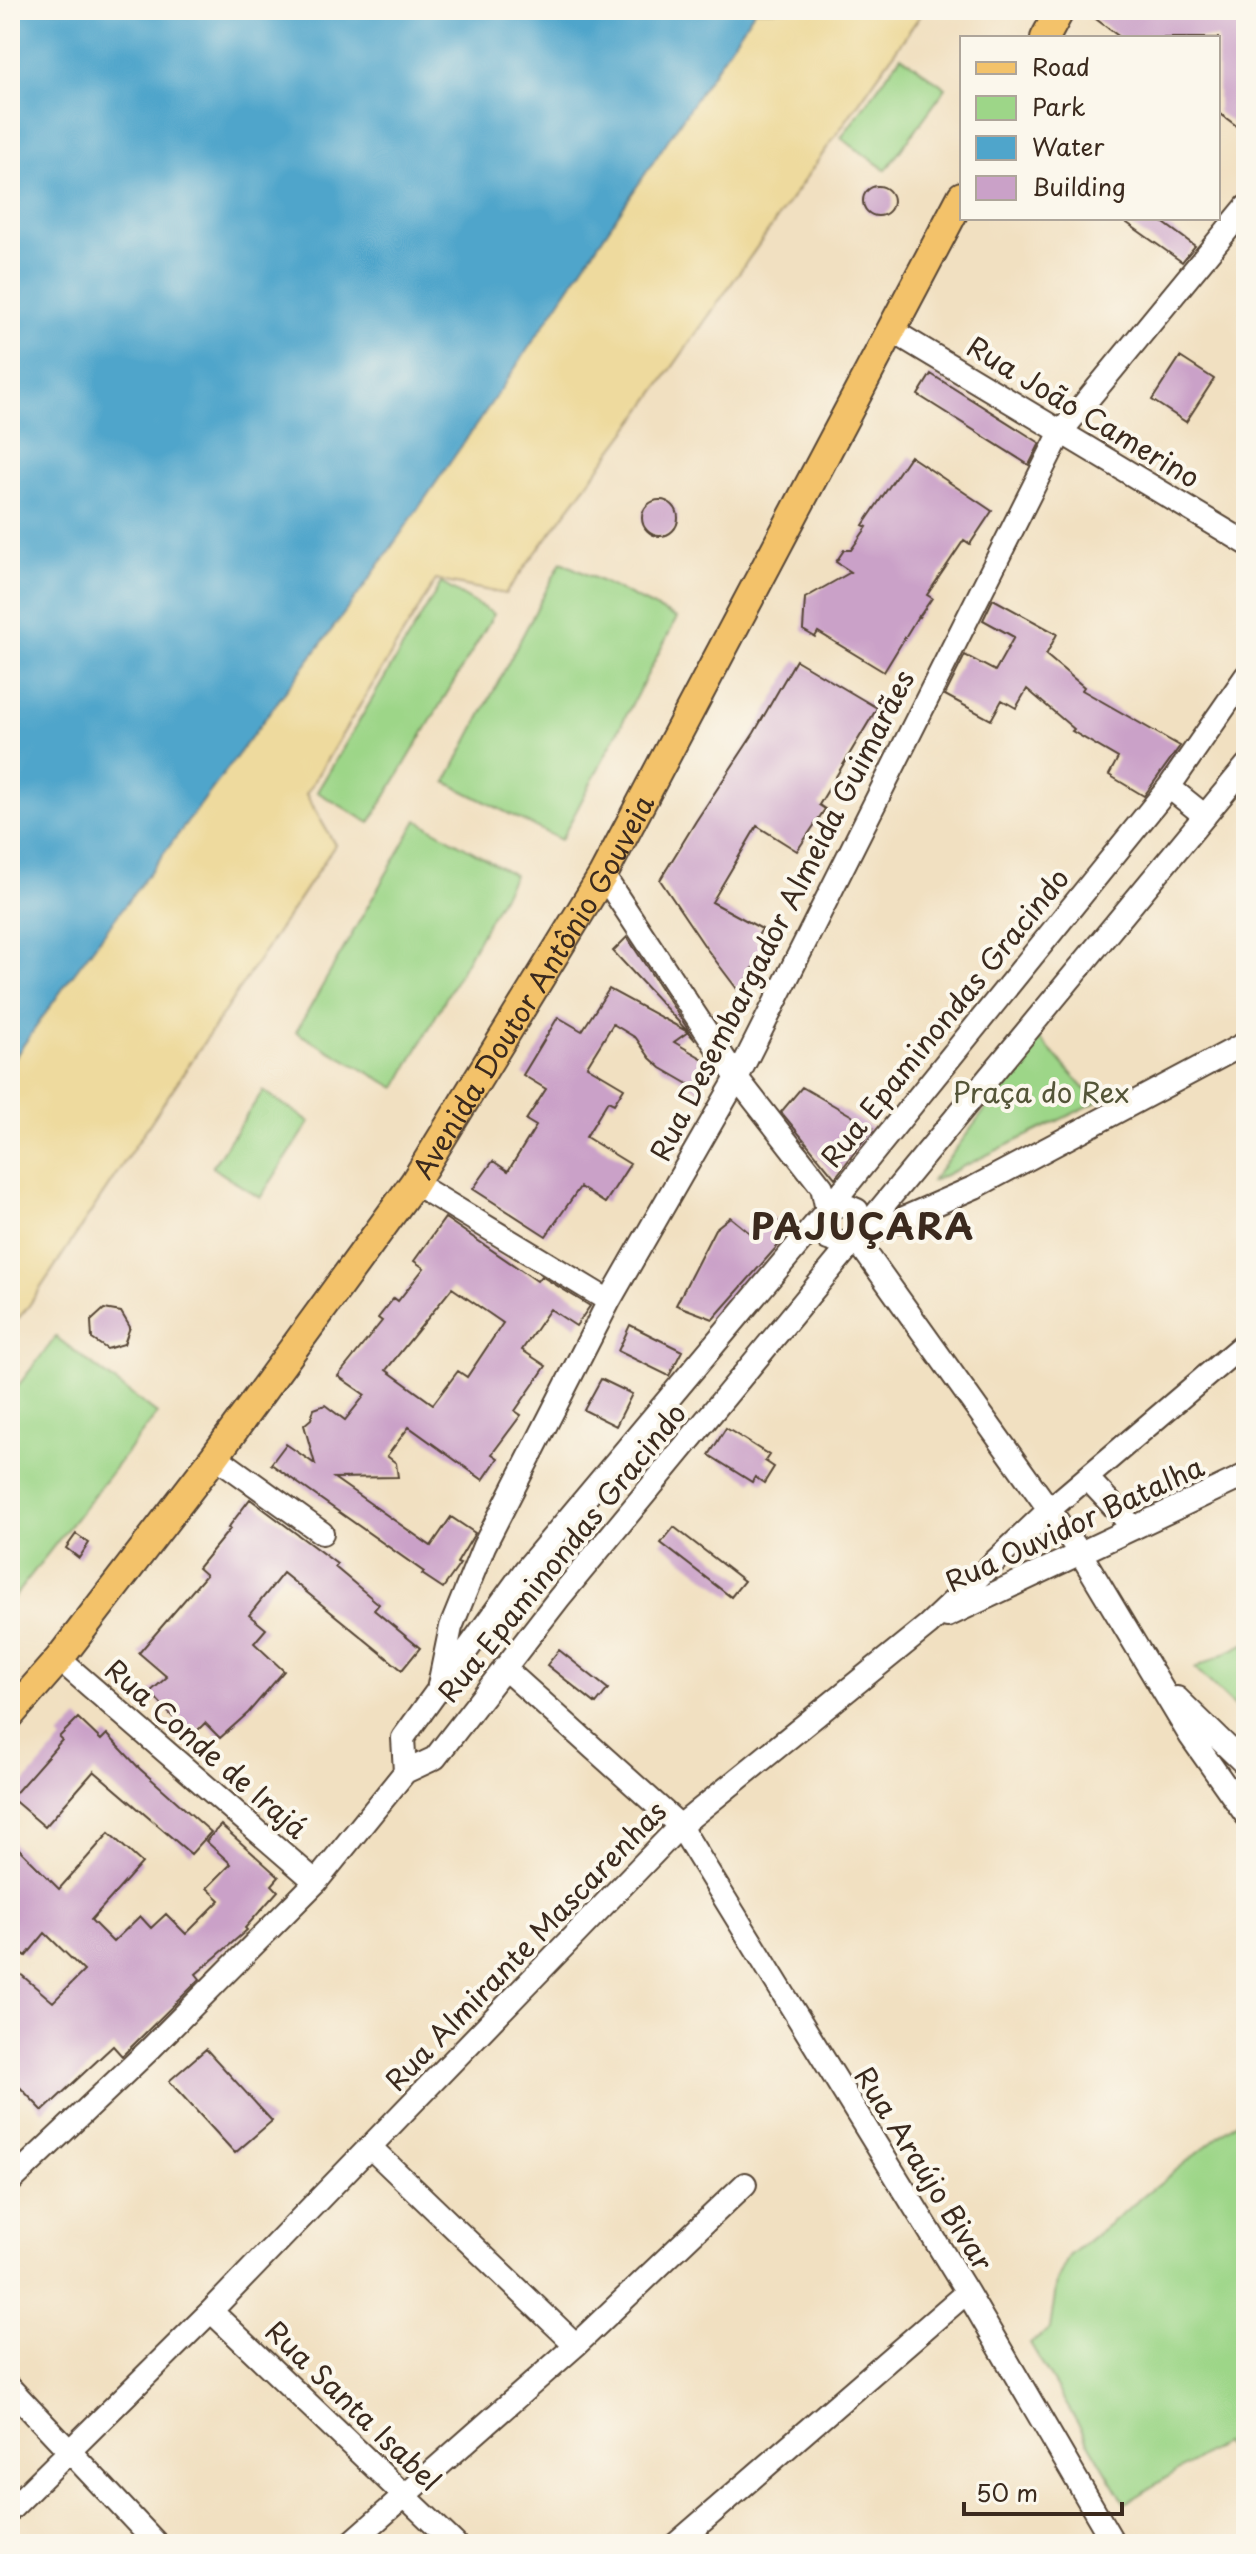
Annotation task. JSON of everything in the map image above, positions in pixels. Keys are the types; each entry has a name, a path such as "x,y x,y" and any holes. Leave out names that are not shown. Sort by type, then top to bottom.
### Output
{"main road":[{"path":"1046,36 1060,10"},
{"name":"Avenida Doutor Antônio Gouveia","path":"10,1715 59,1659 215,1456 414,1183 603,875 960,200"}],"street":[{"name":"Rua Desembargador Almeida Guimarães","path":"438,1690 451,1627 484,1546 609,1301 737,1078 1061,432 1246,207"},
{"name":"Rua João Camerino","path":"891,330 1246,543"},
{"name":"Rua Epaminondas Gracindo","path":"405,1772 403,1738 526,1569 827,1210 1169,787 1246,676"},
{"name":"Rua Epaminondas Gracindo","path":"10,2182 149,2050 316,1882 405,1772 435,1758 579,1573 1246,766"},
{"path":"1169,787 1205,816"},
{"path":"603,875 737,1078 822,1187 827,1210 843,1204 857,1210 861,1223 856,1239"},
{"path":"856,1239 975,1187 1246,1043"},
{"path":"414,1183 609,1301"},
{"path":"856,1239 1081,1554 1191,1737 1246,1815"},
{"name":"Rua Almirante Mascarenhas","path":"10,2510 211,2311 680,1826 928,1625 1050,1509 1246,1342"},
{"path":"215,1456 322,1533"},
{"name":"Rua Ouvidor Batalha","path":"928,1625 1246,1475"},
{"path":"1088,1479 1134,1528"},
{"name":"Rua Conde de Irajá","path":"59,1659 316,1882"},
{"name":"Rua Araújo Bivar","path":"504,1668 680,1826 967,2292 1114,2544"},
{"path":"1156,1678 1245,1764 1220,1778"},
{"path":"370,2147 576,2345"},
{"path":"350,2544 576,2345 745,2184"},
{"path":"676,2544 967,2292"},
{"name":"Rua Santa Isabel","path":"211,2311 455,2544"},
{"path":"10,2388 157,2544"}],"green space":[{"path":"901,56 946,88 886,170 841,138"},
{"path":"561,562 677,618 561,840 446,782"},
{"path":"441,583 494,614 370,823 317,792"},
{"path":"417,820 514,875 396,1088 296,1032"},
{"name":"Praça do Rex","path":"1039,1038 1097,1102 931,1182"},
{"path":"263,1091 310,1122 260,1198 212,1167"},
{"path":"56,1337 157,1414 10,1602 10,1396"},
{"path":"1246,1643 1246,1717 1195,1668"},
{"path":"1246,2114 1246,2467 1223,2443 1125,2503 1030,2343 1050,2329 1057,2281 1069,2256"}],"sand":[{"path":"755,10 924,10 641,412 505,594 436,580 306,794 335,845 28,1307 10,1328 10,1064 68,981 363,588 503,386"}],"water":[{"path":"10,10 755,10 503,386 363,588 68,981 10,1064"}],"building":[{"path":"1084,10 1246,10 1246,133 1220,114 1220,36 1118,36"},
{"path":"878,186 884,187 892,195 892,207 884,215 878,216 872,215 864,207 863,201 864,195 872,187"},
{"path":"1123,220 1160,220 1195,246 1182,262"},
{"path":"1180,357 1214,379 1186,422 1152,400"},
{"path":"931,374 1040,443 1029,465 918,395"},
{"path":"910,456 992,511 970,544 964,540 927,595 932,598 884,672 818,632 815,637 803,630 805,598 851,572 836,562 844,550 851,550 867,527 863,525"},
{"path":"660,500 673,505 678,518 673,531 660,536 647,531 642,518 647,505"},
{"path":"993,599 1057,634 1046,655 1084,687 1082,690 1180,746 1144,796 1109,775 1118,758 1072,731 1074,729 1027,689 1016,708 1002,700 991,720 945,695 965,655 995,671 1014,637 983,620"},
{"path":"796,660 877,708 819,805 825,809 797,851 757,826 712,902 762,929 755,941 765,945 740,993 660,880 754,733"},
{"path":"627,937 695,1040 613,951"},
{"path":"609,989 688,1032 674,1042 713,1067 699,1090 661,1068 636,1038 613,1024 587,1066 624,1088 614,1104 608,1101 586,1137 630,1164 605,1203 580,1187 546,1236 473,1189 493,1161 508,1171 536,1126 526,1120 546,1089 523,1075 558,1017 582,1031"},
{"path":"802,1087 873,1128 835,1178 781,1112"},
{"path":"767,1212 790,1232 713,1319 676,1305 715,1229 730,1217 751,1234"},
{"path":"445,1218 537,1281 541,1276 590,1306 576,1326 550,1309 522,1350 546,1366 515,1411 521,1415 492,1454 498,1458 483,1480 409,1427 387,1456 396,1463 398,1477 334,1478 431,1546 451,1517 475,1533 457,1563 460,1564 443,1588 271,1464 286,1444 315,1464 304,1425 311,1419 314,1409 325,1405 345,1420 365,1395 338,1376 382,1321 378,1318 394,1298 398,1301 424,1268 414,1261","holes":["452,1288 503,1323 467,1377 458,1371 433,1404 386,1370"]},
{"path":"104,1309 121,1312 130,1327 124,1344 107,1349 92,1339 91,1321"},
{"path":"630,1325 682,1351 669,1376 618,1351"},
{"path":"601,1379 632,1394 616,1426 584,1410"},
{"path":"726,1428 769,1455 765,1461 774,1467 764,1483 755,1477 752,1482 709,1455"},
{"path":"250,1499 337,1564 335,1567 379,1604 374,1610 420,1648 402,1670 283,1573 249,1615 266,1629 254,1643 284,1671 248,1713 220,1738 205,1723 191,1737 150,1692 167,1677 139,1653 206,1575 198,1568"},
{"path":"674,1527 744,1581 731,1597 661,1543"},
{"path":"76,1534 89,1543 79,1558 66,1548"},
{"path":"559,1650 608,1689 596,1704 547,1665"},
{"path":"78,1718 101,1740 107,1734 140,1769 211,1832 191,1854 94,1771 45,1827 11,1798"},
{"path":"221,1825 279,1877 272,1885 278,1891 245,1928 247,1930 196,1974 200,1979 122,2056 113,2046 43,2111 10,2077 10,1982 18,1972 53,2002 84,1971 45,1933 26,1956 10,1943 10,1840 59,1889 109,1833 142,1863 91,1920 113,1942 140,1916 151,1928 166,1914 186,1934 220,1900 207,1888 231,1864 206,1841"},
{"path":"206,2049 272,2121 235,2153 169,2081"}],"district":[{"name":"PAJUÇARA","path":"863,1225"}]}
